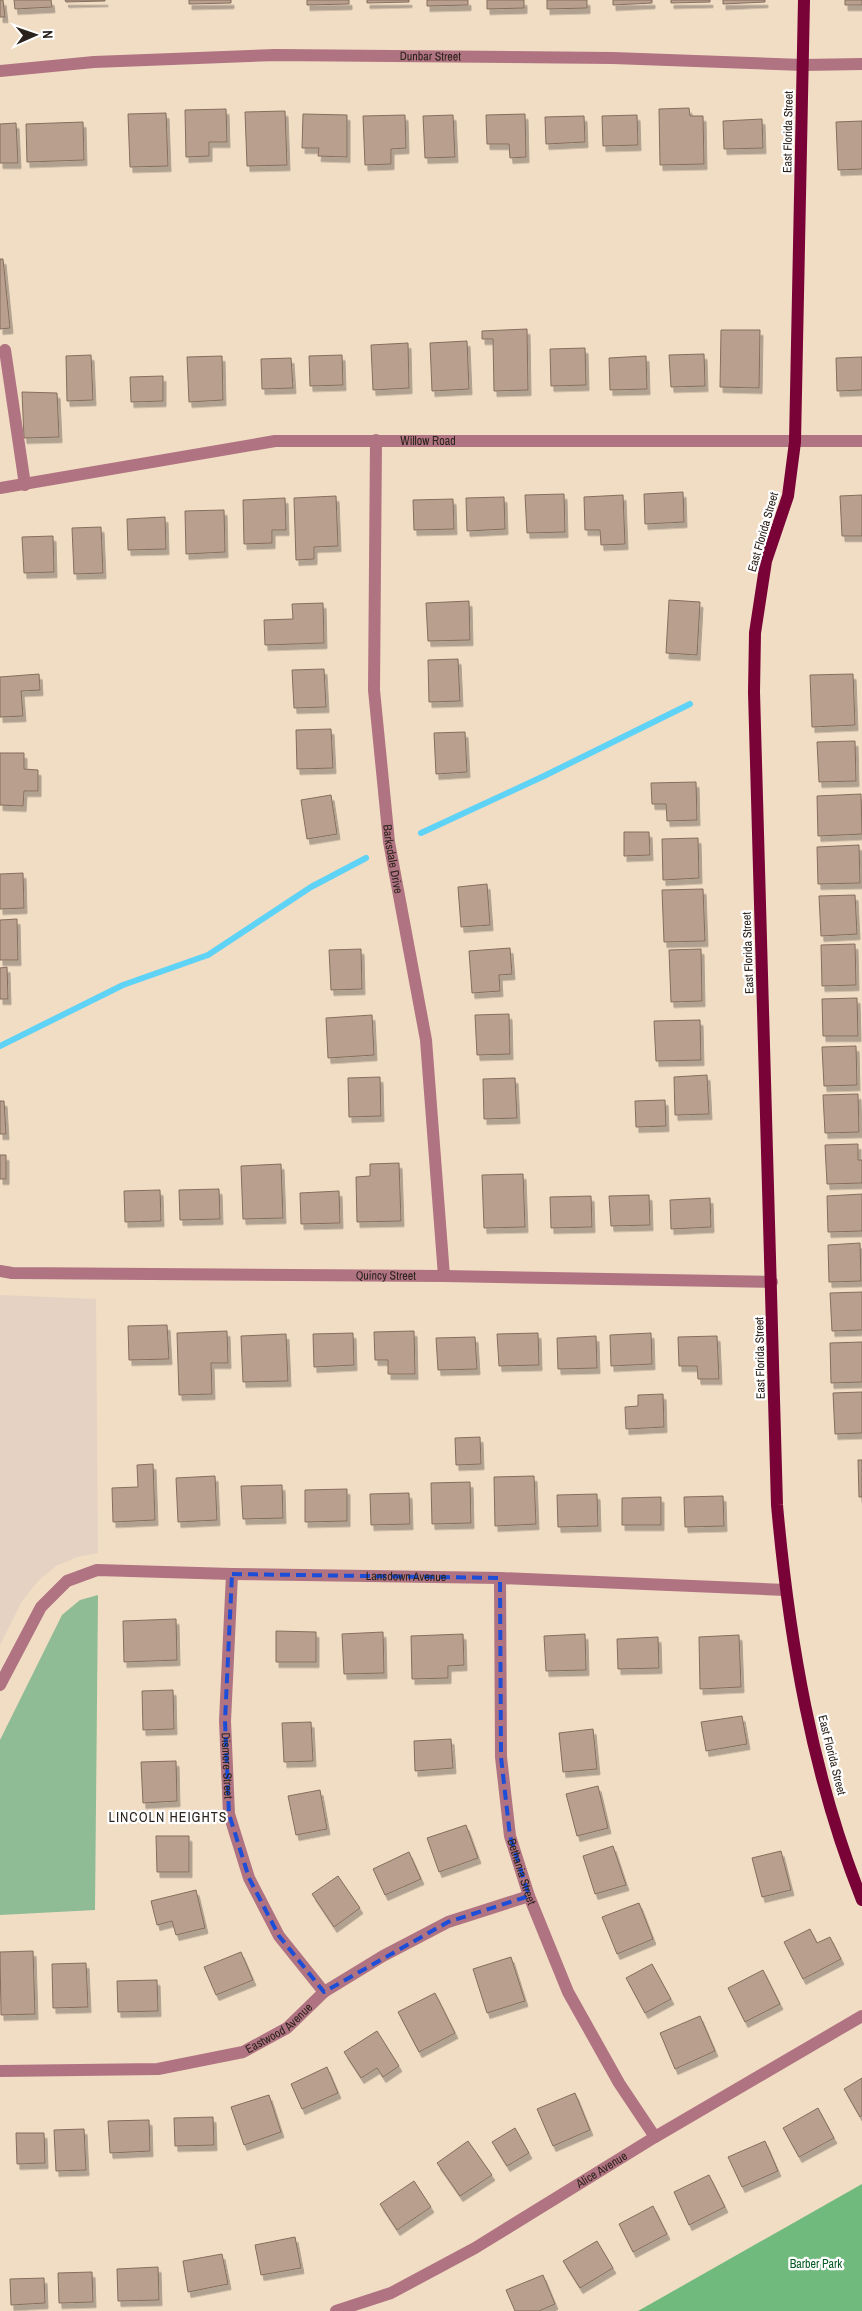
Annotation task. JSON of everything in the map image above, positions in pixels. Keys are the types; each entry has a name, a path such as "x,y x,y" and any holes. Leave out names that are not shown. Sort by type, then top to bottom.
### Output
{"main road":[{"name":"East Florida Street","path":"804,0 795,442 788,496 766,561 755,633 754,692 777,1506 785,1590 814,1750 850,1871 862,1900"}],"street":[{"name":"Dunbar Street","path":"0,71 94,62 276,55 613,58 803,65 862,64"},
{"path":"5,350 25,485"},
{"name":"Barksdale Drive","path":"376,440 374,690 389,842 426,1040 444,1276"},
{"name":"Willow Road","path":"0,488 275,441 862,441"},
{"name":"Quincy Street","path":"0,1271 22,1273 444,1276 772,1282"},
{"name":"Lansdown Avenue","path":"0,1685 41,1607 67,1581 97,1570 500,1578 785,1590"},
{"name":"Dismore Street","path":"232,1574 225,1721 229,1814 249,1878 278,1936 324,1992"},
{"name":"Bethania Street","path":"500,1578 501,1757 510,1836 529,1896 568,1992 619,2083 655,2137"},
{"name":"Eastwood Avenue","path":"0,2071 158,2069 243,2052 287,2028 324,1992 383,1956 448,1922 529,1896"},
{"name":"Alice Avenue","path":"336,2311 391,2293 467,2252 655,2137 862,2016"}],"highlighted area":[{"path":"232,1574 500,1578 501,1757 510,1836 529,1896 448,1922 324,1992 279,1936 249,1878 229,1814 225,1721"}],"shaded area":[{"path":"0,1295 96,1299 98,1553 77,1557 56,1566 39,1580 22,1601 0,1645"}],"green space":[{"path":"98,1595 95,1910 0,1915 0,1740 62,1615 80,1600"},
{"name":"Barber Park","path":"862,2184 862,2311 638,2311"}],"building":[{"path":"0,0 3,0 5,17 0,17"},
{"path":"14,0 51,0 52,7 15,9"},
{"path":"65,0 105,0 105,1 66,2"},
{"path":"189,0 231,0 231,3 189,4"},
{"path":"307,0 349,0 349,4 307,5"},
{"path":"367,0 409,0 409,2 367,3"},
{"path":"427,0 468,0 468,5 427,6"},
{"path":"487,0 524,0 524,8 487,9"},
{"path":"547,0 587,0 587,8 547,9"},
{"path":"613,0 652,0 652,3 613,5"},
{"path":"671,0 710,0 710,2 671,3"},
{"path":"723,0 765,0 765,2 723,4"},
{"path":"845,0 862,0 862,5 845,5"},
{"path":"689,108 690,116 703,116 704,164 660,165 659,109"},
{"path":"226,109 227,142 209,142 209,156 186,157 185,110"},
{"path":"285,111 287,165 247,166 245,112"},
{"path":"166,113 168,166 130,167 128,114"},
{"path":"303,114 347,115 347,157 318,156 319,148 302,148"},
{"path":"525,114 526,157 510,158 509,144 487,144 486,115"},
{"path":"405,115 406,148 391,149 391,164 365,165 363,116"},
{"path":"453,115 455,157 425,158 423,116"},
{"path":"637,115 638,145 603,146 602,116"},
{"path":"584,116 585,142 546,144 545,117"},
{"path":"762,119 763,148 724,149 723,121"},
{"path":"862,121 862,169 838,170 836,122"},
{"path":"83,122 84,160 27,162 26,124"},
{"path":"16,123 18,163 0,163 0,124"},
{"path":"0,259 3,259 10,328 0,329"},
{"path":"527,329 528,390 494,391 493,339 482,339 482,331"},
{"path":"721,330 760,330 759,388 720,387"},
{"path":"467,341 469,389 432,391 430,343"},
{"path":"408,343 409,388 373,390 371,345"},
{"path":"585,348 586,385 551,386 550,349"},
{"path":"704,354 705,386 671,387 669,355"},
{"path":"91,355 93,400 67,401 66,356"},
{"path":"342,355 343,385 310,386 309,356"},
{"path":"222,356 223,400 189,402 187,357"},
{"path":"646,356 647,389 610,390 609,358"},
{"path":"862,357 862,390 837,391 836,358"},
{"path":"291,358 293,388 262,389 261,359"},
{"path":"163,376 163,401 131,402 130,377"},
{"path":"22,392 57,393 59,437 24,438"},
{"path":"683,492 684,522 645,524 644,494"},
{"path":"564,494 565,532 527,533 525,495"},
{"path":"623,495 625,544 601,545 600,530 585,530 584,497"},
{"path":"862,495 862,536 842,536 840,496"},
{"path":"336,496 338,546 314,547 314,559 296,560 294,498"},
{"path":"504,497 505,529 467,531 466,498"},
{"path":"285,498 286,530 272,530 272,543 244,544 243,500"},
{"path":"453,499 454,529 414,530 413,500"},
{"path":"224,510 225,552 186,554 185,511"},
{"path":"165,517 166,549 128,550 127,519"},
{"path":"101,527 103,573 74,574 72,528"},
{"path":"53,536 54,572 24,573 22,537"},
{"path":"669,600 700,602 697,655 666,653"},
{"path":"469,601 470,640 428,641 426,603"},
{"path":"323,603 324,643 265,645 264,620 293,619 292,604"},
{"path":"458,659 460,701 429,702 428,660"},
{"path":"324,669 326,707 294,708 292,670"},
{"path":"39,674 40,690 21,691 23,716 0,717 0,677"},
{"path":"853,674 855,725 812,727 810,675"},
{"path":"331,729 333,768 297,769 296,730"},
{"path":"465,732 467,772 436,774 434,733"},
{"path":"855,741 856,781 819,782 817,742"},
{"path":"0,753 24,753 24,769 38,770 38,791 24,791 23,806 0,805"},
{"path":"696,782 697,820 667,821 666,804 652,804 651,783"},
{"path":"861,794 862,834 818,836 817,796"},
{"path":"331,795 337,834 307,839 301,800"},
{"path":"624,832 649,832 650,855 624,856"},
{"path":"698,838 699,878 663,880 662,839"},
{"path":"859,845 860,883 818,884 817,847"},
{"path":"23,873 24,908 0,909 0,874"},
{"path":"487,884 490,925 461,927 458,887"},
{"path":"703,889 705,941 664,942 662,890"},
{"path":"855,895 857,934 821,936 819,896"},
{"path":"17,919 18,960 0,960 0,920"},
{"path":"855,944 856,985 822,986 821,945"},
{"path":"510,948 512,974 499,975 500,991 472,993 469,951"},
{"path":"361,949 362,989 331,990 329,950"},
{"path":"701,949 702,1001 671,1002 669,950"},
{"path":"7,967 8,999 0,999 0,968"},
{"path":"857,998 858,1036 823,1036 822,999"},
{"path":"509,1014 510,1054 477,1055 475,1015"},
{"path":"372,1015 374,1055 328,1058 326,1018"},
{"path":"700,1020 701,1060 656,1061 654,1021"},
{"path":"856,1046 857,1085 824,1086 822,1047"},
{"path":"707,1075 709,1114 675,1115 674,1077"},
{"path":"380,1077 381,1116 349,1117 348,1078"},
{"path":"515,1078 517,1118 484,1119 483,1079"},
{"path":"858,1094 859,1132 825,1133 823,1095"},
{"path":"665,1100 666,1126 636,1127 635,1101"},
{"path":"0,1101 4,1101 6,1134 0,1134"},
{"path":"858,1144 858,1160 862,1160 862,1183 827,1184 825,1145"},
{"path":"0,1155 6,1155 6,1179 0,1179"},
{"path":"399,1163 401,1221 357,1222 356,1177 370,1176 370,1164"},
{"path":"281,1164 283,1218 243,1219 241,1166"},
{"path":"523,1174 525,1227 484,1228 482,1175"},
{"path":"219,1189 220,1219 180,1220 179,1190"},
{"path":"160,1190 161,1221 125,1222 124,1191"},
{"path":"339,1191 340,1223 301,1224 300,1193"},
{"path":"862,1194 862,1231 828,1232 827,1196"},
{"path":"649,1195 650,1225 611,1226 609,1196"},
{"path":"591,1196 592,1227 551,1228 550,1197"},
{"path":"710,1198 711,1227 671,1229 670,1200"},
{"path":"860,1243 861,1281 829,1282 828,1245"},
{"path":"862,1292 862,1330 832,1331 830,1293"},
{"path":"167,1325 169,1359 129,1360 128,1326"},
{"path":"227,1331 228,1363 211,1363 212,1394 179,1395 177,1333"},
{"path":"414,1331 415,1374 388,1374 388,1360 375,1360 374,1332"},
{"path":"353,1333 354,1365 314,1367 313,1334"},
{"path":"538,1333 539,1365 499,1366 497,1334"},
{"path":"651,1333 652,1364 611,1366 610,1335"},
{"path":"286,1334 288,1381 243,1382 241,1336"},
{"path":"596,1336 597,1368 558,1369 557,1338"},
{"path":"717,1336 719,1379 698,1379 697,1366 679,1366 678,1337"},
{"path":"475,1337 477,1369 438,1370 436,1338"},
{"path":"862,1342 862,1382 831,1383 830,1343"},
{"path":"862,1392 862,1433 835,1434 833,1393"},
{"path":"663,1394 664,1427 626,1429 625,1407 638,1406 638,1395"},
{"path":"480,1437 481,1464 456,1465 455,1438"},
{"path":"858,1460 862,1460 862,1497 859,1497"},
{"path":"153,1464 155,1520 113,1522 112,1488 138,1487 137,1465"},
{"path":"215,1476 217,1520 178,1522 176,1478"},
{"path":"534,1476 536,1524 495,1526 494,1477"},
{"path":"470,1482 471,1523 432,1524 431,1483"},
{"path":"282,1485 283,1518 243,1519 241,1486"},
{"path":"347,1489 347,1521 305,1522 305,1490"},
{"path":"409,1493 410,1524 371,1525 370,1494"},
{"path":"597,1494 598,1526 558,1527 557,1495"},
{"path":"723,1496 724,1526 685,1527 684,1497"},
{"path":"661,1497 661,1525 622,1525 622,1498"},
{"path":"176,1619 177,1660 124,1662 123,1621"},
{"path":"276,1631 316,1632 316,1662 276,1662"},
{"path":"383,1632 384,1673 344,1674 342,1634"},
{"path":"463,1634 464,1665 448,1666 448,1678 412,1679 411,1636"},
{"path":"585,1634 586,1670 546,1671 544,1636"},
{"path":"739,1635 741,1687 700,1689 699,1637"},
{"path":"658,1637 659,1668 618,1669 617,1639"},
{"path":"173,1690 174,1729 143,1730 142,1691"},
{"path":"742,1716 747,1744 706,1751 701,1722"},
{"path":"311,1722 313,1761 284,1762 282,1723"},
{"path":"593,1729 597,1769 563,1772 559,1733"},
{"path":"451,1739 453,1768 415,1771 414,1741"},
{"path":"176,1761 177,1801 143,1803 141,1762"},
{"path":"598,1786 608,1828 577,1836 566,1794"},
{"path":"320,1790 327,1829 296,1835 288,1796"},
{"path":"466,1825 478,1858 439,1872 427,1838"},
{"path":"156,1836 189,1836 189,1872 157,1872"},
{"path":"613,1846 626,1885 595,1894 583,1856"},
{"path":"781,1851 791,1890 762,1897 752,1858"},
{"path":"409,1852 421,1879 385,1895 373,1869"},
{"path":"338,1876 360,1908 334,1927 312,1894"},
{"path":"196,1890 205,1928 176,1935 172,1921 157,1925 151,1901"},
{"path":"639,1903 653,1939 617,1954 602,1917"},
{"path":"810,1929 817,1943 830,1937 841,1959 803,1979 784,1942"},
{"path":"33,1951 35,2014 1,2015 0,1952"},
{"path":"241,1952 253,1980 216,1995 204,1967"},
{"path":"511,1957 525,2001 487,2013 473,1969"},
{"path":"86,1963 88,2007 53,2008 52,1964"},
{"path":"652,1964 671,1999 645,2013 626,1978"},
{"path":"763,1970 780,2004 745,2022 728,1988"},
{"path":"157,1980 158,2011 118,2012 117,1981"},
{"path":"435,1993 455,2033 419,2052 398,2012"},
{"path":"700,2016 715,2051 675,2069 660,2033"},
{"path":"377,2031 399,2066 383,2077 377,2068 361,2078 344,2052"},
{"path":"327,2067 338,2093 302,2109 291,2084"},
{"path":"862,2078 862,2115 860,2117 844,2089"},
{"path":"575,2093 590,2130 553,2146 537,2109"},
{"path":"269,2095 281,2132 244,2145 231,2107"},
{"path":"818,2108 834,2138 799,2157 783,2128"},
{"path":"213,2117 214,2145 175,2146 174,2118"},
{"path":"149,2120 150,2151 110,2153 108,2121"},
{"path":"515,2128 529,2153 507,2166 492,2142"},
{"path":"84,2129 86,2170 56,2171 54,2130"},
{"path":"16,2133 44,2133 45,2163 17,2164"},
{"path":"468,2141 492,2175 460,2196 437,2163"},
{"path":"765,2141 778,2171 742,2187 728,2157"},
{"path":"709,2175 725,2207 689,2225 674,2192"},
{"path":"414,2181 431,2207 397,2230 380,2204"},
{"path":"653,2206 667,2234 633,2252 619,2224"},
{"path":"295,2237 301,2268 261,2275 255,2245"},
{"path":"597,2241 613,2268 580,2288 563,2261"},
{"path":"222,2254 228,2284 188,2292 183,2261"},
{"path":"158,2267 159,2300 118,2301 117,2269"},
{"path":"92,2272 93,2302 59,2303 58,2273"},
{"path":"543,2275 555,2304 539,2311 515,2311 506,2290"},
{"path":"44,2278 45,2303 11,2305 10,2279"}],"waterway":[{"path":"421,833 544,776 690,704"},
{"path":"0,1046 123,985 208,955 311,887 366,858"}],"district":[{"name":"LINCOLN HEIGHTS","path":"168,1817"}]}
